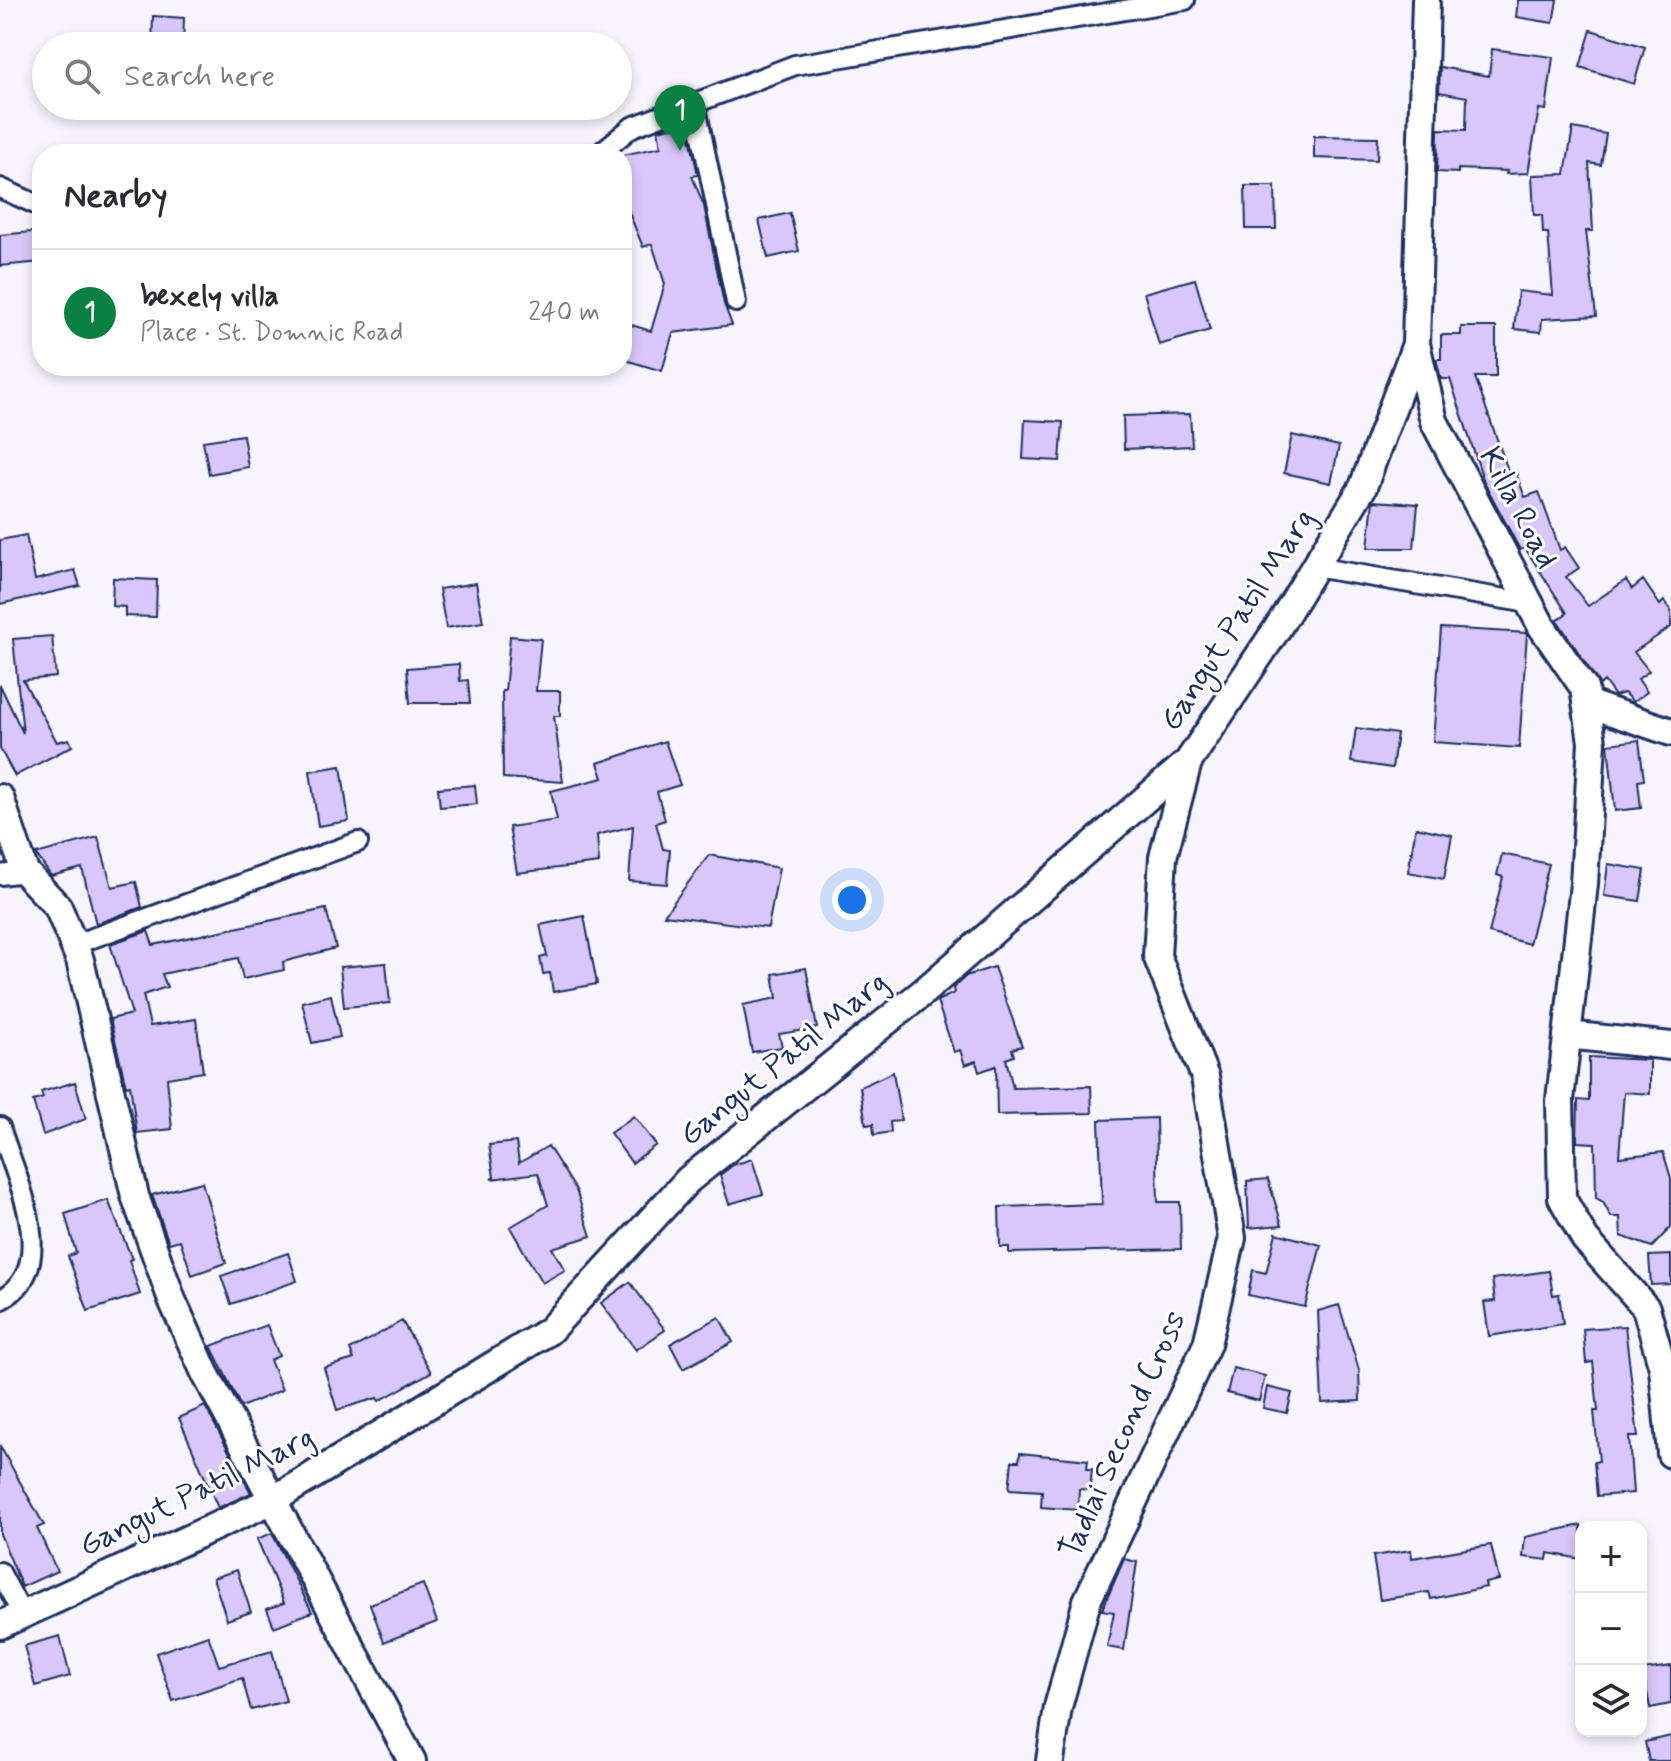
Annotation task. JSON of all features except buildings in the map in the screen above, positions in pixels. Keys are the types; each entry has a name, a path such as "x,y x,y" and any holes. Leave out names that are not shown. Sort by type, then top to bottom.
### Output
{"street":[{"path":"611,144 632,127 795,65 1185,0"},
{"name":"Killa Road","path":"1426,0 1416,344 1434,421 1529,603 1584,688 1592,742 1586,853 1560,1100 1562,1198 1585,1239 1646,1308 1663,1368 1671,1454"},
{"path":"695,103 736,302"},
{"path":"0,188 32,202"},
{"name":"Gangut Patil Marg","path":"11,1619 273,1500 549,1331 688,1180 922,993 1188,762 1363,487 1416,344"},
{"path":"1314,567 1529,603"},
{"path":"1586,703 1671,732"},
{"name":"Tadlai Second Cross","path":"1050,1761 1058,1707 1087,1601 1207,1344 1232,1238 1205,1077 1157,956 1163,857 1188,762"},
{"path":"0,798 12,873 58,907 73,945 140,1211 172,1300 205,1373 412,1761"},
{"path":"73,945 358,842"},
{"path":"1567,1035 1671,1046"},
{"path":"0,1127 31,1229 32,1257 25,1281 0,1300"},
{"path":"0,1572 11,1619"}],"place":[{"name":"bexely villa","path":"680,151"}]}
